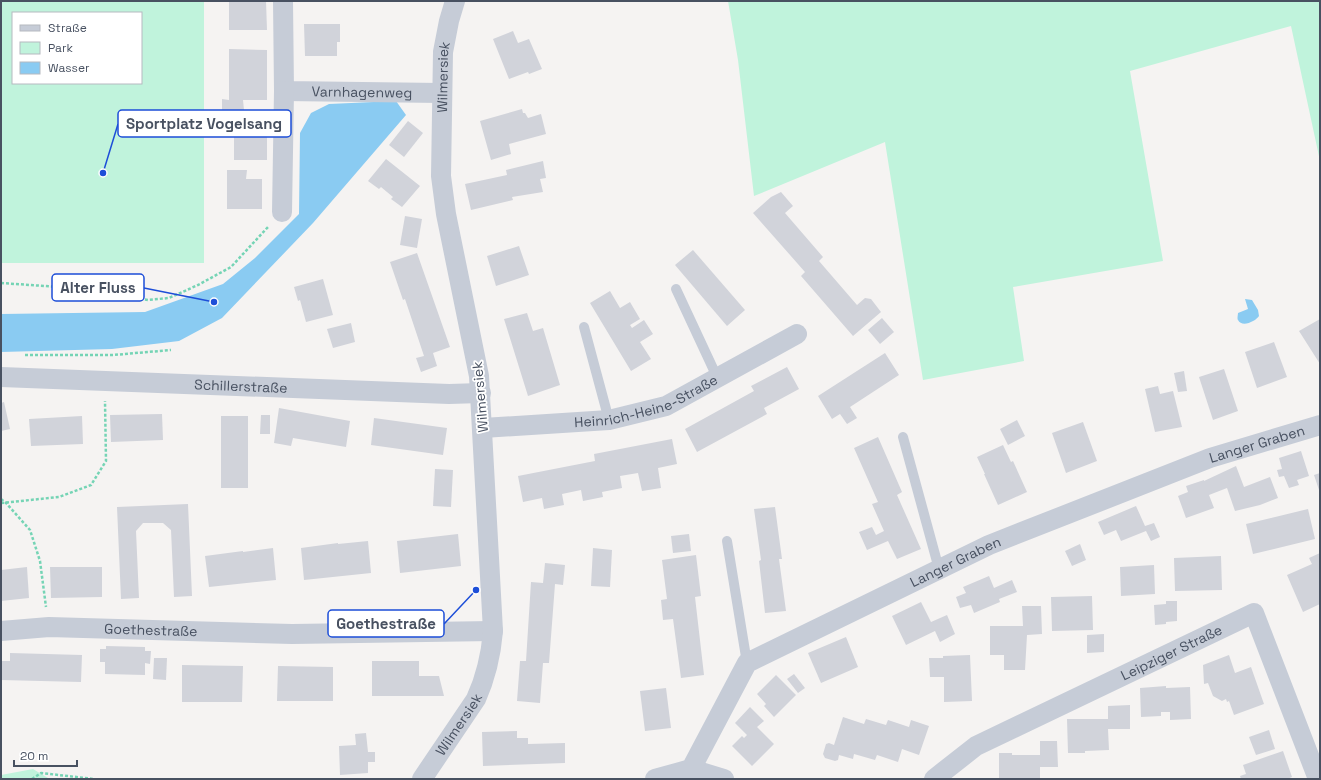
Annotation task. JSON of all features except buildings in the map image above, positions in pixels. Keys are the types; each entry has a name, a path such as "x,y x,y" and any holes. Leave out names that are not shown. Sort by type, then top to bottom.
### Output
{"street":[{"path":"282,212 284,92 283,1"},
{"name":"Wilmersiek","path":"426,778 476,699 489,666 493,631 481,393 476,358 443,197 440,154 444,41 448,21 455,1"},
{"name":"Varnhagenweg","path":"284,92 441,92"},
{"name":"Heinrich-Heine-Straße","path":"483,428 610,420 666,406 797,334"},
{"name":"Schillerstraße","path":"1,377 445,394 481,393"},
{"name":"Langer Graben","path":"747,664 989,545 1210,458 1320,425"},
{"name":"Leipziger Straße","path":"934,779 976,746 1254,613 1318,779"},
{"name":"Goethestraße","path":"1,631 49,626 292,634 493,631"},
{"path":"691,769 747,664"},
{"path":"655,779 691,769 724,779"}],"lane":[{"path":"676,289 717,377"},
{"path":"584,327 610,420"},
{"path":"903,437 940,569"},
{"path":"727,541 747,664"}],"path":[{"path":"1,283 74,288 148,300 169,298 198,285 231,267 282,212"},
{"path":"18,356 113,355 171,350"},
{"path":"1,503 59,497 91,486 106,461 105,381"},
{"path":"1,499 6,502 30,530 40,561 49,626"},
{"path":"32,779 41,773 94,779"}],"green space":[{"path":"1,1 204,1 204,263 1,263"},
{"path":"728,1 1320,1 1320,161 1291,26 1130,71 1163,261 1013,287 1024,361 923,380 885,142 754,196 738,60"},
{"path":"33,769 48,778 56,779 1,779 1,775"}],"water":[{"path":"396,101 406,115 313,223 222,318 179,341 112,349 1,352 1,314 145,312 223,284 255,258 299,214 300,133 311,113 329,104"},
{"path":"1245,299 1252,300 1258,310 1259,316 1252,322 1246,324 1238,320 1238,313 1248,309"}],"place":[{"name":"Sportplatz Vogelsang","path":"103,173"},
{"name":"Alter Fluss","path":"214,302"},
{"name":"Goethestraße","path":"476,590"}]}
